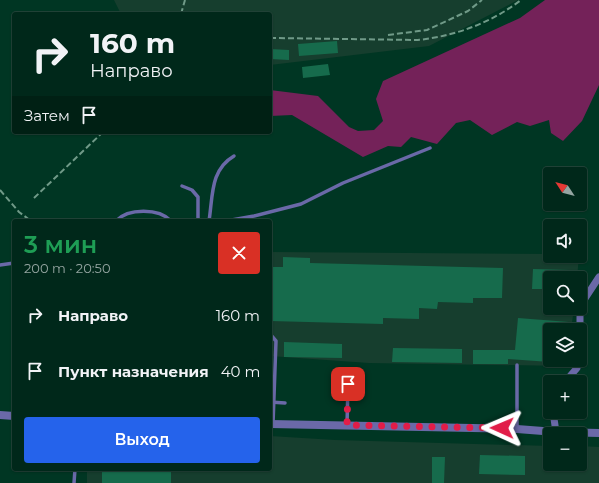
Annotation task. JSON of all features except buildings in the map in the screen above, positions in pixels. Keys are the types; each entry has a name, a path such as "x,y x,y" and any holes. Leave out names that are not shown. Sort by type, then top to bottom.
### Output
{"street":[{"path":"580,323 580,306 599,276"},
{"path":"571,375 577,367"},
{"path":"0,415 12,416"},
{"path":"272,424 517,429 543,431"},
{"path":"587,432 599,432"}],"lane":[{"path":"237,219 301,204 343,183 430,148"},
{"path":"210,219 216,176 219,168 224,162 234,156"},
{"path":"182,186 192,190 198,197 198,219"},
{"path":"118,219 128,212 159,213 168,219"},
{"path":"0,265 12,263"},
{"path":"272,336 276,341 272,424"},
{"path":"517,365 517,429"},
{"path":"342,384 348,384 347,425"},
{"path":"342,401 347,402"},
{"path":"272,403 285,403"},
{"path":"74,483 75,471"}],"shaded area":[{"path":"114,0 518,0 429,46 272,65 272,12 120,12"},
{"path":"545,0 599,0 599,85 582,121 563,141 551,133 549,120 530,126 517,122 492,135 470,120 456,123 437,144 411,137 401,147 388,146 363,157 292,115 272,116 272,90 318,96 349,127 358,131 374,130 383,121 376,99 383,81 520,18"},
{"path":"272,252 543,254 543,263 578,263 578,271 543,271 543,315 573,315 572,323 543,323 543,366 369,363 272,356"},
{"path":"272,436 335,440 543,446 543,471 587,471 587,446 599,447 599,483 87,483 87,471 272,471"}],"railway":[{"path":"182,12 185,0"},
{"path":"388,35 427,30 468,11 482,0"},
{"path":"272,38 418,40 432,38 459,32 485,22 521,0"},
{"path":"34,198 101,134"},
{"path":"0,190 19,212 28,219"}],"route":[{"path":"348,384 347,425 502,428"}]}
